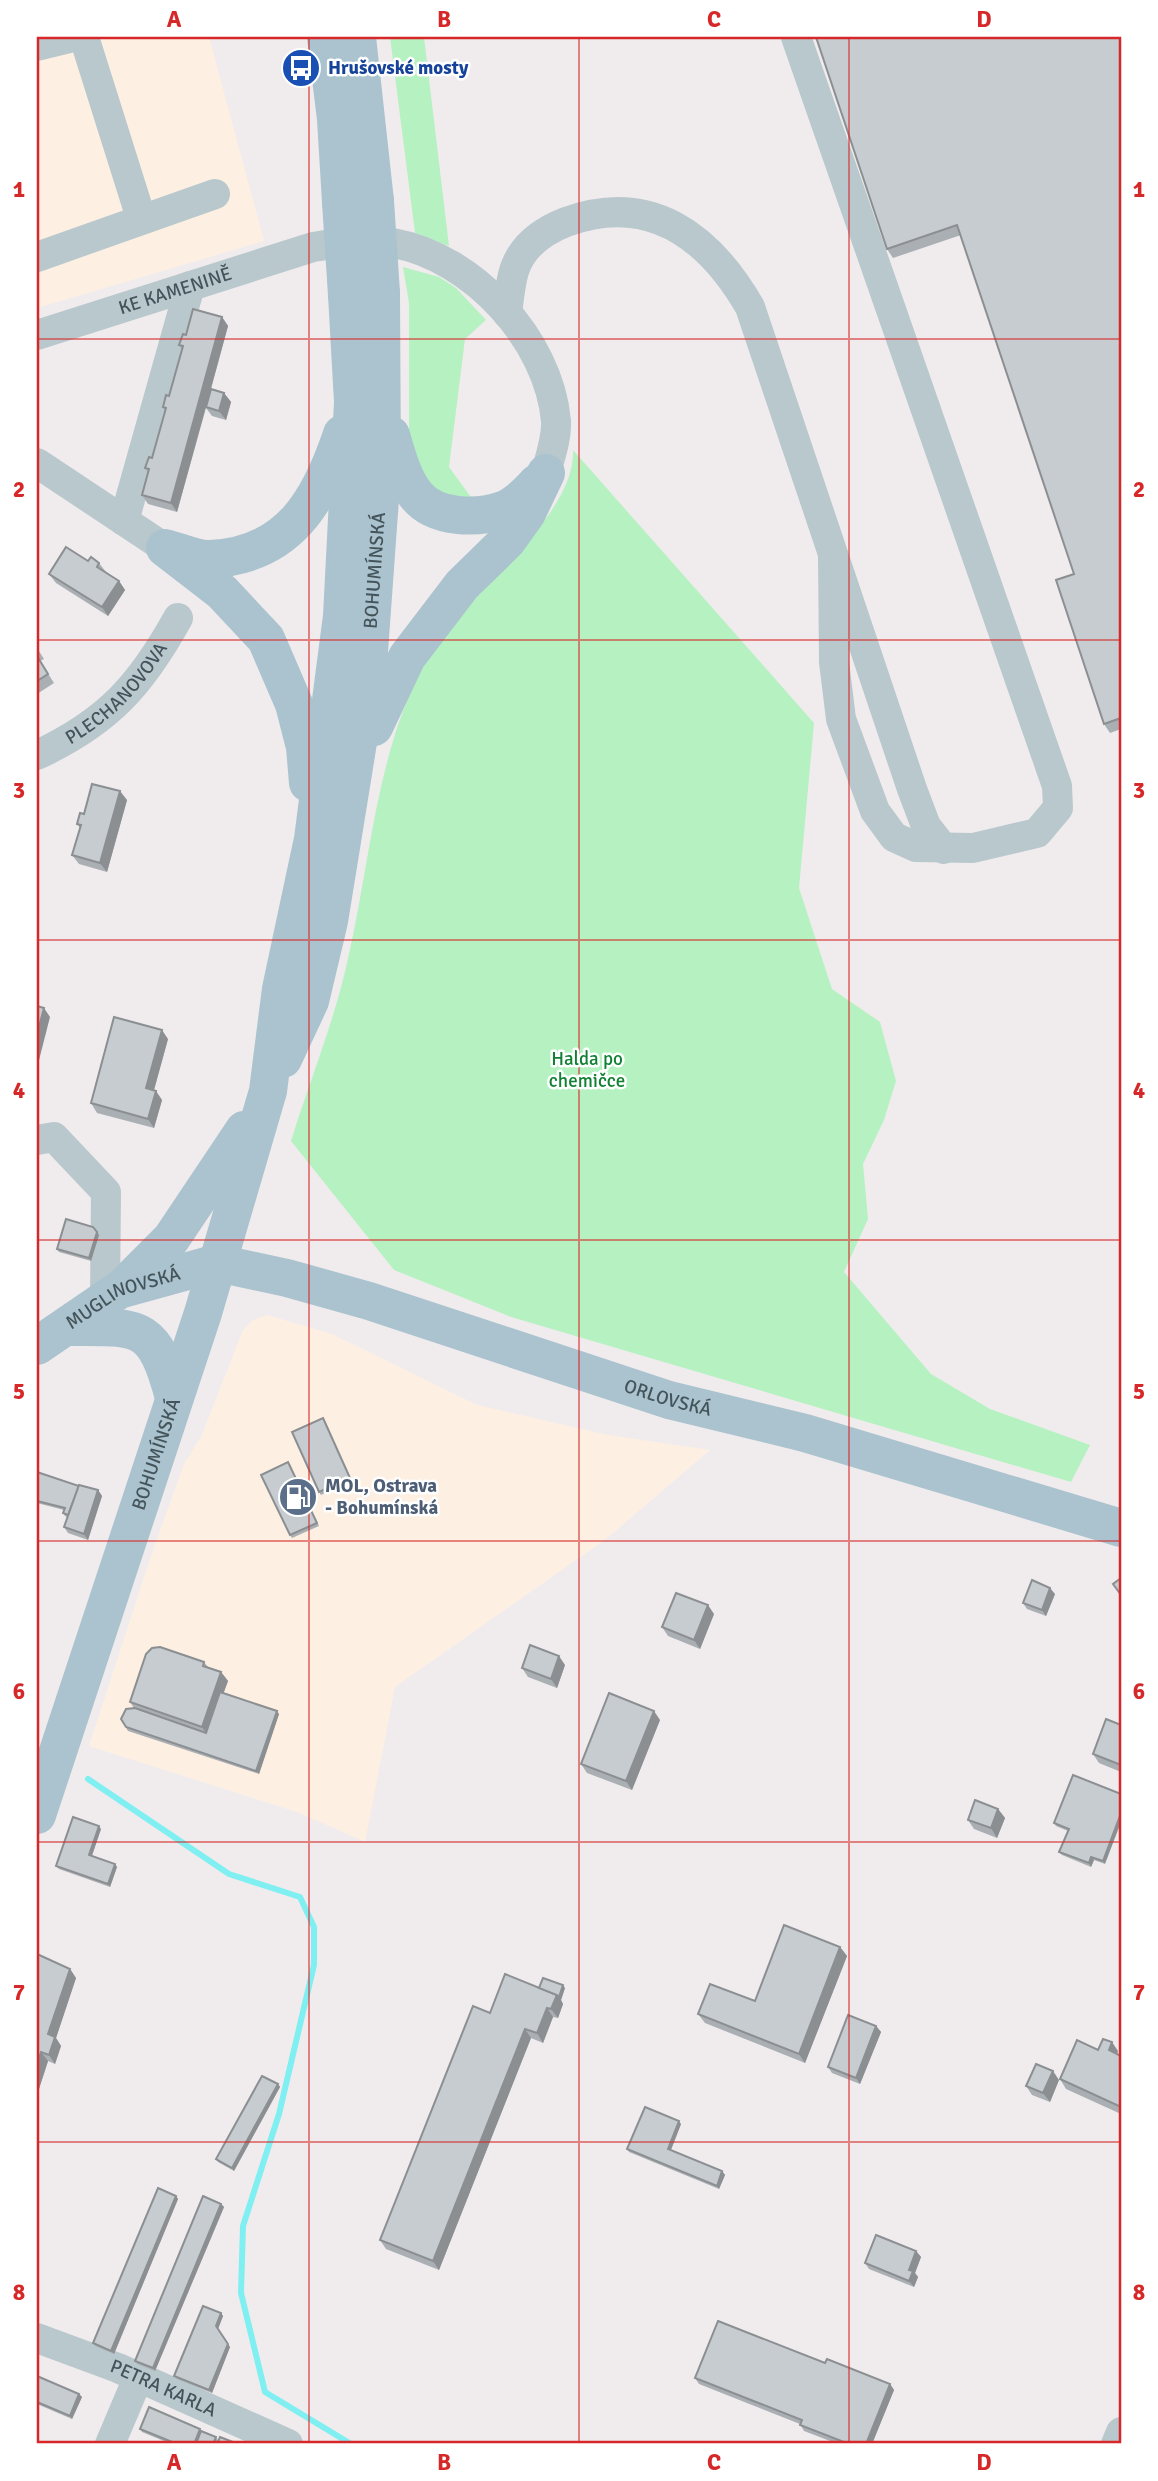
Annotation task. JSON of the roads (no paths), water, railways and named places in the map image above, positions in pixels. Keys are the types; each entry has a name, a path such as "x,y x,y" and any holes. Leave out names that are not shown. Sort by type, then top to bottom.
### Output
{"main road":[{"name":"BOHUMÍNSKÁ","path":"326,37 336,119 358,201"},
{"name":"BOHUMÍNSKÁ","path":"38,1809 174,1398 268,1091 310,1001 329,921 357,767 379,545 358,201 357,37"},
{"name":"BOHUMÍNSKÁ","path":"268,1091 281,989 313,839 368,392"},
{"path":"368,392 390,434 398,460 417,497 428,505 448,513 472,516 505,509 526,495 546,473"},
{"path":"164,548 208,560 240,555 268,545 298,522 319,493 368,392"},
{"path":"357,767 407,657 462,585 507,541 527,513 546,473"},
{"path":"164,548 222,592 266,639 295,704 305,747 313,839"},
{"path":"112,1294 171,1239 268,1091"},
{"name":"MUGLINOVSKÁ","path":"51,1337 112,1294 217,1263"},
{"name":"ORLOVSKÁ","path":"217,1263 286,1278 357,1298 657,1396 805,1433 1121,1528"},
{"path":"51,1337 117,1327 150,1339 163,1357 174,1398"}],"street":[{"path":"37,46 74,37"},
{"path":"84,37 141,218"},
{"path":"796,37 1057,786 1058,808 1037,832 973,848 916,847 894,837 875,811 841,719 835,673 833,557"},
{"path":"37,257 215,194"},
{"path":"507,313 514,270 528,247 544,231 574,219 608,212 648,215 686,232 731,276 750,307 926,826 944,849"},
{"name":"KE KAMENINĚ","path":"37,335 313,247 344,242 393,243 428,255 468,277 507,313 532,350 548,381 556,424 546,473"},
{"path":"468,277 514,270"},
{"path":"124,521 190,286"},
{"path":"37,463 164,548"},
{"name":"PLECHANOVOVA","path":"37,755 94,722 128,695 153,664 178,618"},
{"path":"45,1139 106,1192 112,1294"},
{"name":"PETRA KARLA","path":"37,2338 138,2378 288,2444"},
{"path":"110,2444 138,2378"},
{"path":"1116,2444 1121,2432"}],"waterway":[{"path":"88,1779 229,1874 300,1897 314,1927 314,1965 279,2114 243,2226 241,2293 265,2392 351,2444"}],"place":[{"name":"Hrušovské mosty","path":"301,68"},
{"name":"MOL, Ostrava - Bohumínská","path":"298,1497"}],"park label":[{"name":"Halda po chemičce","path":"587,1070"}]}
